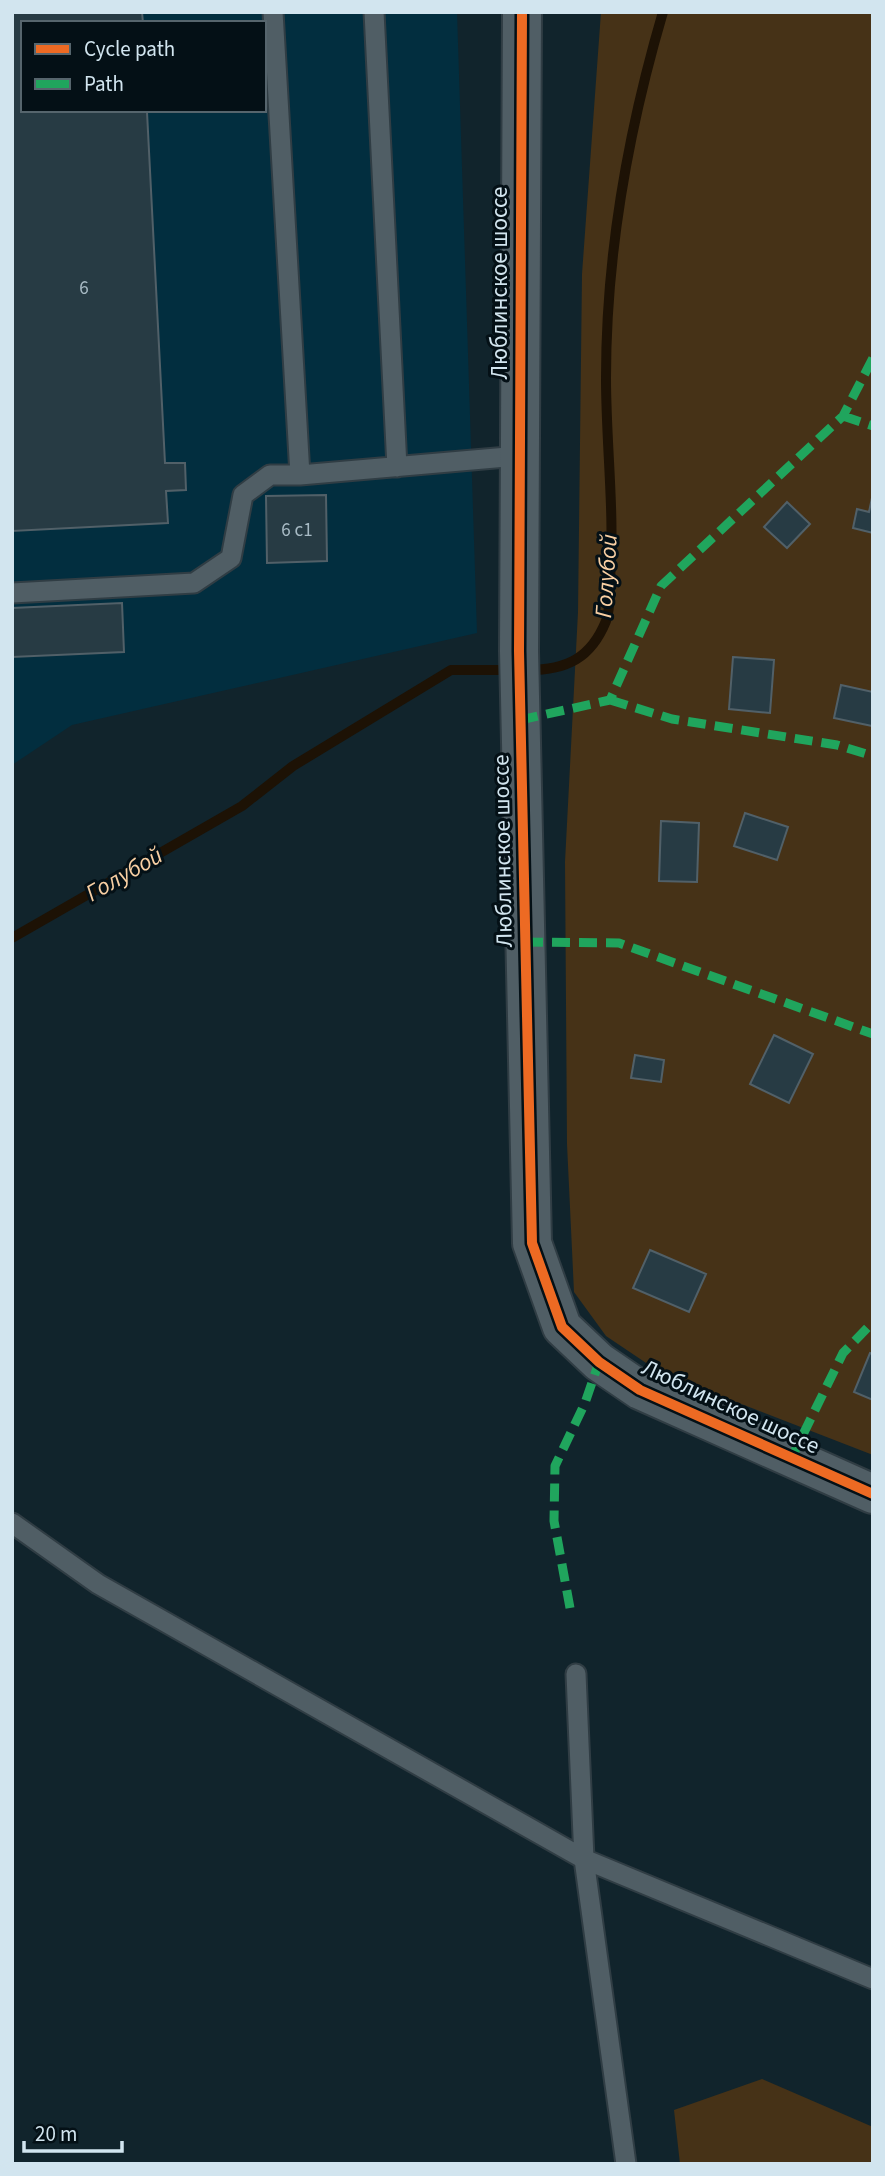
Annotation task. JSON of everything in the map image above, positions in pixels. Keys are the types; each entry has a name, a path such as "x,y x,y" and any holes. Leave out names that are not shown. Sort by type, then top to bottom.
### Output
{"street":[{"name":"Люблинское шоссе","path":"522,12 519,689 532,1243 562,1327 599,1362 640,1390 873,1494"}],"lane":[{"path":"273,12 300,475"},
{"path":"374,12 397,467"},
{"path":"12,593 194,583 231,558 243,495 270,475 300,475 519,456"},
{"path":"12,1523 98,1584 584,1859 873,1979"},
{"path":"576,1674 584,1859 626,2164"}],"shaded area":[{"path":"12,12 457,12 477,633 72,725 12,765"},
{"path":"601,12 873,12 873,1455 661,1373 606,1336 574,1292 567,1144 565,862 578,612 582,274"},
{"path":"762,2079 873,2127 873,2164 680,2164 674,2110"}],"building":[{"path":"12,12 142,12 143,21 21,21 21,112 147,112 165,463 185,463 186,490 166,491 168,523 12,531"},
{"path":"873,493 873,533 853,528 857,509 869,512"},
{"path":"326,495 327,561 267,563 266,496"},
{"path":"787,502 810,524 787,548 764,527"},
{"path":"122,603 124,652 12,657 12,608"},
{"path":"733,657 774,660 770,713 729,709"},
{"path":"841,685 873,692 872,726 834,718"},
{"path":"745,813 788,827 777,860 734,846"},
{"path":"661,821 699,823 697,882 659,881"},
{"path":"774,1035 813,1054 789,1103 750,1084"},
{"path":"635,1055 664,1060 661,1082 631,1078"},
{"path":"650,1250 706,1274 689,1312 633,1288"},
{"path":"870,1353 873,1354 873,1400 854,1392"}],"waterway":[{"name":"Голубой","path":"528,670 555,668 585,653 600,634 608,616 611,529 606,378 610,285 621,193 639,102 663,12"},
{"name":"Голубой","path":"12,938 242,806 293,766 451,670 513,670"}],"marked path":[{"path":"520,720 610,700 661,586 843,416 873,358"},
{"path":"843,416 873,426"},
{"path":"610,700 672,719 837,745 873,756"},
{"path":"525,942 619,943 873,1034"},
{"path":"791,1459 843,1353 873,1322"},
{"path":"570,1608 554,1521 555,1466 585,1403 599,1362"}],"cycle path":[{"path":"522,12 519,651 532,1243 562,1327 599,1362 640,1390 873,1494"}]}
